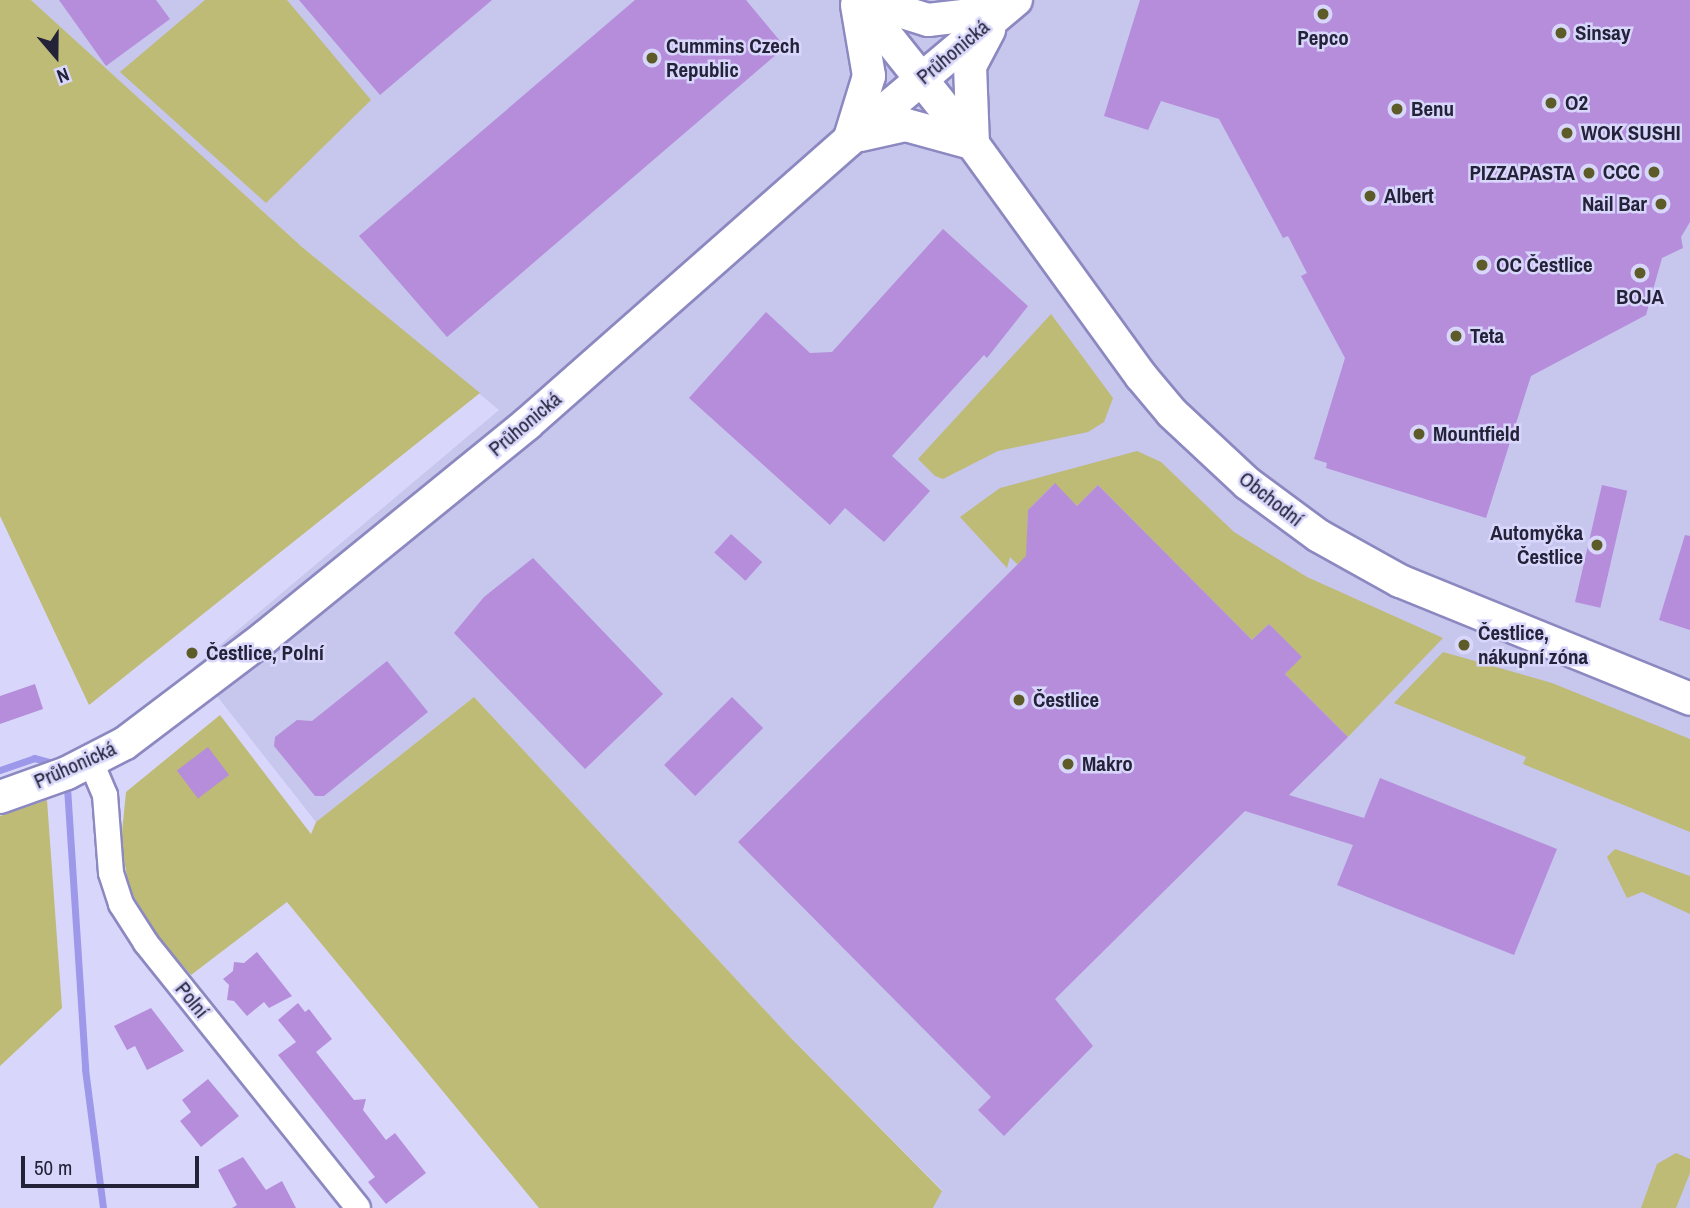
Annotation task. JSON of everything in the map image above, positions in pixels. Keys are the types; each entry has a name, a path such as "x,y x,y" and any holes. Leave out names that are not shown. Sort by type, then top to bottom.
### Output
{"street":[{"name":"Obchodní","path":"857,0 973,144 1141,376 1172,413 1247,483 1319,536 1401,581 1690,699"},
{"path":"849,140 869,76 857,0"},
{"path":"864,0 928,20 965,19 1009,6"},
{"path":"849,140 881,127 906,125 973,144 970,66 1009,6"},
{"name":"Průhonická","path":"0,797 91,762 151,725 380,545 543,410 849,140 1009,6"},
{"name":"Polní","path":"91,762 105,794 111,873 121,904 146,943 358,1208"}],"shaded area":[{"path":"0,0 31,0 302,247 480,393 89,705 0,516"},
{"path":"31,0 1690,0 1690,1208 933,1208 942,1190 788,1035 474,697 316,822 194,667 499,410 302,247"},
{"path":"205,0 287,0 371,100 266,203 120,72"},
{"path":"1051,314 1113,398 1104,422 1088,432 998,451 943,479 935,476 918,459"},
{"path":"1137,451 1161,462 1234,532 1307,577 1443,638 1348,737 1285,674 1301,657 1269,624 1252,640 1098,485 1077,506 1054,484 1028,510 1027,541 1034,549 1018,565 1010,557 1007,568 960,517 1000,488"},
{"path":"1443,652 1552,683 1690,739 1690,832 1523,764 1526,757 1394,703"},
{"path":"474,697 788,1035 942,1191 933,1208 539,1208 287,902 191,975 157,936 129,888 121,842 126,792 220,715 311,834 316,822"},
{"path":"47,800 62,1008 0,1066 0,816"},
{"path":"1615,849 1690,876 1690,914 1642,892 1627,898 1607,857"},
{"path":"1676,1153 1690,1159 1690,1173 1676,1208 1641,1208 1657,1164"}],"building":[{"path":"59,0 156,0 170,19 106,66"},
{"path":"299,0 492,0 380,95"},
{"path":"635,0 746,0 785,47 447,337 359,236"},
{"name":"OC Čestlice","path":"1140,0 1690,0 1690,222 1681,237 1683,248 1662,258 1646,315 1531,376 1486,518 1326,468 1327,463 1314,459 1345,358 1301,276 1307,273 1288,236 1283,238 1219,119 1161,101 1148,130 1104,116"},
{"path":"943,229 1028,306 987,358 984,355 892,456 930,491 884,542 845,508 830,525 689,398 766,312 810,353 832,352"},
{"name":"Makro","path":"1055,483 1077,506 1098,485 1252,640 1269,624 1302,657 1285,674 1348,737 1289,795 1364,818 1380,778 1557,849 1514,955 1337,885 1353,845 1245,811 1055,999 1093,1046 1004,1136 978,1110 991,1097 738,842 1026,556 1028,510"},
{"name":"Automyčka Čestlice","path":"1602,485 1627,491 1600,608 1575,602"},
{"path":"731,534 762,562 745,581 714,553"},
{"path":"1685,535 1690,536 1690,630 1659,620"},
{"path":"533,558 663,694 585,769 454,633 484,597"},
{"path":"387,661 428,712 324,796 315,796 274,746 275,737 297,720 312,721"},
{"path":"35,684 43,709 0,724 0,696"},
{"path":"732,697 763,728 695,796 664,765"},
{"path":"208,747 229,775 198,798 177,770"},
{"path":"257,952 292,996 269,1008 264,1002 247,1016 234,1001 227,1000 229,985 223,979 233,971 234,962 244,963"},
{"path":"298,1003 305,1012 309,1009 332,1039 316,1052 354,1100 366,1099 363,1110 386,1140 395,1133 426,1173 386,1204 368,1182 375,1177 278,1055 296,1042 278,1020"},
{"path":"151,1008 184,1051 147,1070 135,1046 127,1050 114,1026"},
{"path":"208,1079 239,1116 201,1147 180,1121 191,1112 182,1100"},
{"path":"243,1157 266,1190 282,1181 296,1208 232,1208 237,1205 218,1170"}],"waterway":[{"path":"0,770 34,758 56,764"},
{"path":"67,787 85,1069 103,1208"}],"place":[{"name":"Pepco","path":"1323,14"},
{"name":"Sinsay","path":"1561,33"},
{"name":"Cummins Czech Republic","path":"652,58"},
{"name":"O2","path":"1551,103"},
{"name":"Benu","path":"1397,109"},
{"name":"WOK SUSHI","path":"1567,133"},
{"name":"CCC","path":"1654,172"},
{"name":"PIZZAPASTA","path":"1589,173"},
{"name":"Albert","path":"1370,196"},
{"name":"Nail Bar","path":"1661,204"},
{"name":"OC Čestlice","path":"1482,265"},
{"name":"BOJA","path":"1640,273"},
{"name":"Teta","path":"1456,336"},
{"name":"Mountfield","path":"1419,434"},
{"name":"Automyčka Čestlice","path":"1597,545"},
{"name":"Čestlice, nákupní zóna","path":"1464,645"},
{"name":"Čestlice, Polní","path":"192,653"},
{"name":"Čestlice","path":"1019,700"},
{"name":"Makro","path":"1068,764"}]}
